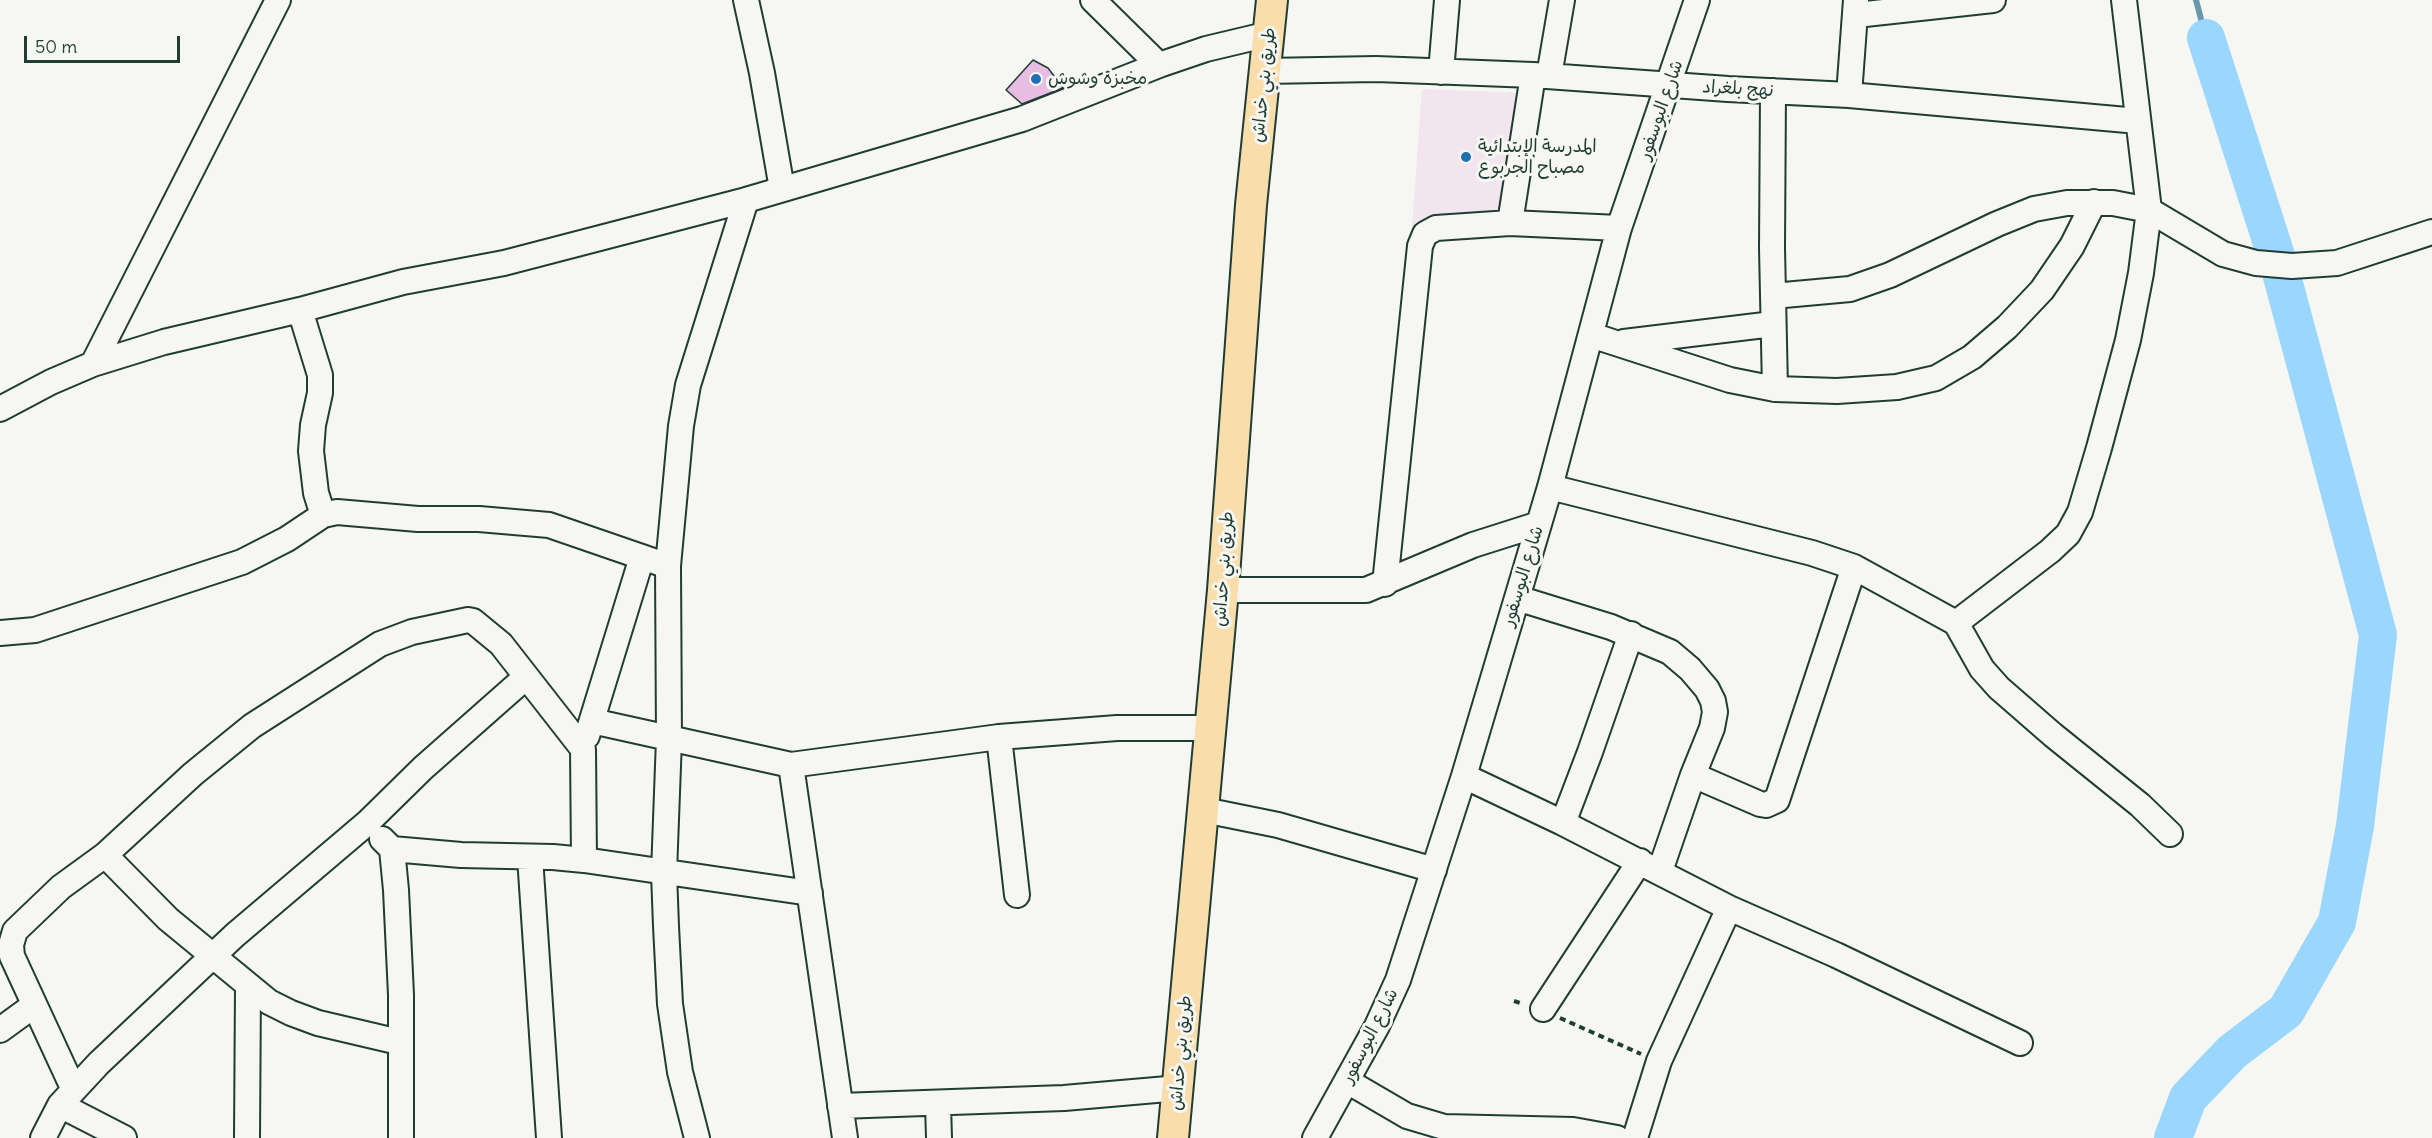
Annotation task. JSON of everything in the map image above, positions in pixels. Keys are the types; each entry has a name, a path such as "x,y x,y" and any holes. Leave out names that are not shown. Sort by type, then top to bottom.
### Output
{"main road":[{"name":"طريق بني خداش","path":"1173,1138 1223,590 1251,205 1272,0"}],"street":[{"path":"93,364 279,0"},
{"path":"746,0 760,62 782,189"},
{"path":"1093,0 1159,65"},
{"path":"1441,72 1447,0"},
{"path":"1510,223 1541,76 1562,0"},
{"name":"شارع البوسفور","path":"1315,1138 1377,1026 1398,980 1464,776 1550,487 1619,228 1697,0"},
{"path":"1849,95 1856,7 1993,0"},
{"path":"1956,623 2050,551 2068,534 2080,512 2099,448 2128,340 2141,273 2149,210 2124,0"},
{"path":"0,410 51,382 93,364 164,342 300,310 403,282 504,264 746,200 1022,119 1159,65 1269,34"},
{"name":"نهج بلغراد","path":"1265,71 1322,68 1541,76 1849,95 2138,121"},
{"path":"1773,91 1775,389"},
{"path":"697,1138 680,1072 670,1004 664,873 669,739 668,566 681,426 688,385 746,200"},
{"path":"1773,296 1850,289 1890,275 2034,209 2067,203 2094,202 2149,210 2223,254 2256,263 2292,266 2337,263 2432,232"},
{"path":"1591,335 1730,380 1775,389 1838,392 1898,387 1936,378 1972,357 2007,327 2042,290 2072,246 2094,202"},
{"path":"1384,584 1422,239 1425,234 1436,228 1510,223 1619,228"},
{"path":"300,310 320,375 320,393 313,425 311,451 316,493 323,515"},
{"path":"1616,344 1773,324"},
{"path":"1550,487 1661,517 1782,545 1854,567 1956,623 1982,669 1999,688 2052,735 2140,804 2170,834"},
{"path":"0,633 35,630 242,562 287,539 323,515 337,512 418,519 479,519 549,525 668,566"},
{"path":"1223,590 1366,590 1473,545 1539,524"},
{"path":"584,860 583,749 642,557"},
{"path":"1693,775 1760,804 1766,805 1777,800 1854,567"},
{"path":"1517,598 1630,634 1680,658 1707,689 1715,712 1712,728 1693,775 1650,866 1543,1009"},
{"path":"124,1138 67,1096 6,936 15,931 61,887 105,855 193,774 252,726 380,644 433,626 473,621 501,644 583,749"},
{"path":"1563,823 1630,634"},
{"path":"43,1138 67,1096 212,955 367,823 423,768 526,677"},
{"path":"592,721 791,765 999,737 1117,728 1210,728"},
{"path":"999,737 1017,895"},
{"path":"791,765 845,1138"},
{"path":"1464,776 1650,866 1730,909 1836,955 2020,1043"},
{"path":"1204,810 1278,825 1434,870"},
{"path":"367,823 392,849 401,995 399,1042 401,1138"},
{"path":"392,849 461,855 584,860 810,893"},
{"path":"105,855 168,919 269,1002 309,1020 399,1042"},
{"path":"530,857 549,1138"},
{"path":"1635,1138 1659,1061 1730,909"},
{"path":"247,1138 248,986"},
{"path":"0,1030 33,1006"},
{"path":"1347,1081 1407,1116 1444,1128 1573,1130 1617,1138"},
{"path":"840,1106 1064,1098 1179,1088"},
{"path":"938,1104 939,1138"}],"path":[{"path":"1514,1002 1543,1009 1617,1045 1659,1061"}],"shaded area":[{"name":"المدرسة الإبتدائية مصباح الجربوع","path":"1422,89 1525,93 1504,221 1412,227"}],"building":[{"name":"مخبزة وشوش","path":"1033,60 1048,68 1063,88 1022,104 1006,90"}],"waterway":[{"path":"2196,0 2206,38"},
{"path":"2173,1138 2188,1098 2232,1052 2286,1011 2337,922 2355,826 2378,635 2279,265 2206,38"}],"place":[{"name":"مخبزة وشوش","path":"1036,79"},
{"name":"المدرسة الإبتدائية مصباح الجربوع","path":"1466,157"}]}
